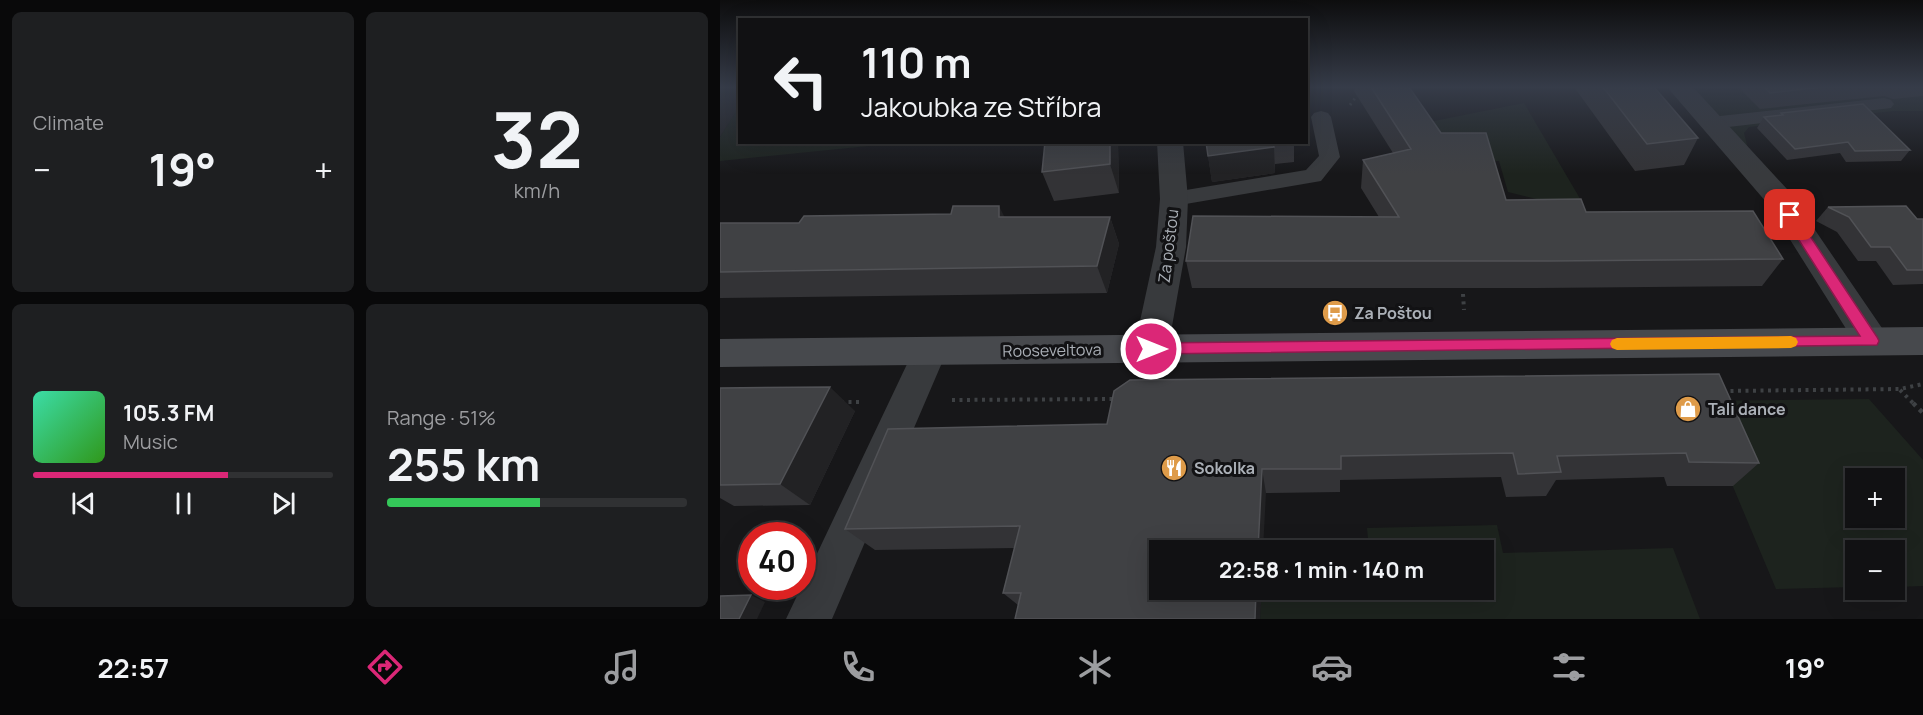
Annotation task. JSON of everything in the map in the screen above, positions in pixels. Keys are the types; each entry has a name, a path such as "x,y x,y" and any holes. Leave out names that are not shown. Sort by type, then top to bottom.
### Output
{"street":[{"path":"1705,116 1777,196 1872,341"},
{"name":"Za poštou","path":"1151,349 1171,247 1174,199 1170,144"},
{"name":"Rooseveltova","path":"720,353 1923,341"},
{"path":"809,619 930,351"}],"lane":[{"path":"1711,123 1776,116"},
{"path":"1174,199 1313,176 1330,157 1321,117"}],"path":[{"path":"1462,294 1465,310"},
{"path":"1718,391 1900,389 1923,384"},
{"path":"1900,389 1923,413"},
{"path":"832,402 1119,399"}],"shaded area":[{"path":"733,116 738,116 738,144 888,144 720,161 720,137"},
{"path":"1460,116 1532,116 1586,211 1508,192 1499,161 1444,161 1419,124"},
{"path":"1718,116 1850,116 1749,127 1744,133 1748,149"},
{"path":"1869,399 1923,460 1923,586 1905,587 1905,540 1845,540 1845,587 1776,589 1697,401"},
{"path":"1497,525 1503,553 1673,548 1700,619 1260,619 1261,600 1494,600 1494,540 1368,540 1367,528"}],"building":[{"path":"1390,116 1429,116 1441,133 1486,133 1506,200 1581,199 1586,212 1753,211 1783,259 1186,261 1193,216 1399,217 1363,160 1411,149"},
{"path":"1625,116 1679,116 1698,138 1647,144"},
{"path":"1875,116 1910,150 1855,151 1848,142 1795,149 1764,117"},
{"path":"1045,144 1110,144 1110,164 1042,172"},
{"path":"1206,144 1273,144 1274,147 1208,156"},
{"path":"953,206 999,206 999,217 1110,217 1097,266 720,272 720,223 799,223 804,216 951,214"},
{"path":"1906,206 1917,219 1923,219 1923,270 1907,270 1890,247 1871,247 1849,217 1828,207"},
{"path":"1719,374 1759,463 1689,462 1686,453 1557,456 1561,472 1518,474 1513,453 1341,456 1341,469 1262,469 1258,540 1149,540 1149,600 1256,600 1255,619 1015,619 1021,593 1003,593 1020,526 845,529 888,429 1107,424 1114,391 1130,380"},
{"path":"830,387 780,484 720,485 720,388"},
{"path":"738,595 738,600 748,600 739,619 720,619 720,596"}],"slow traffic":[{"path":"1617,344 1791,342"}],"place":[{"name":"Za Poštou","path":"1335,313"},
{"name":"Tali dance","path":"1688,409"},
{"name":"Sokolka","path":"1174,468"}],"route":[{"path":"1151,349 1872,341 1790,215"}]}
